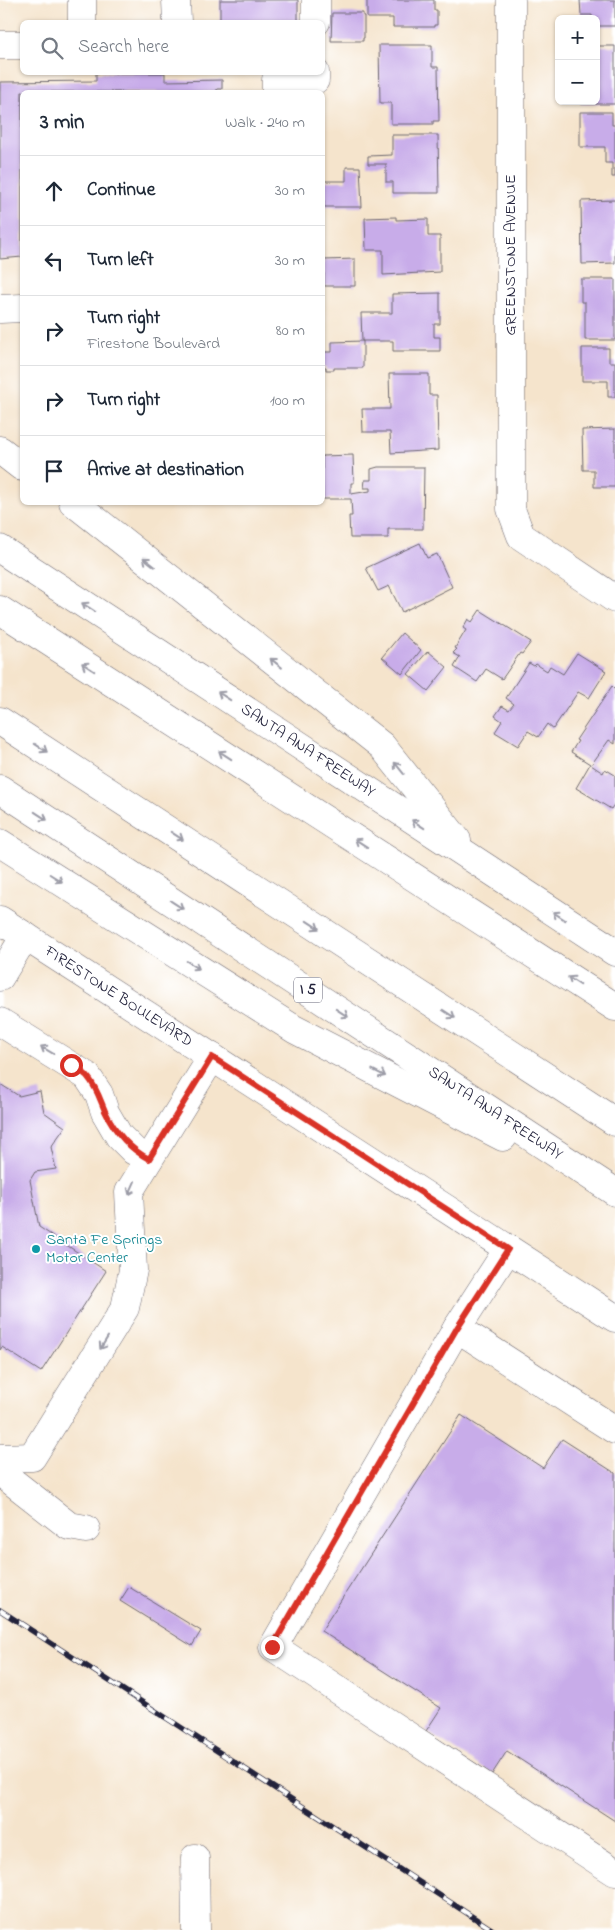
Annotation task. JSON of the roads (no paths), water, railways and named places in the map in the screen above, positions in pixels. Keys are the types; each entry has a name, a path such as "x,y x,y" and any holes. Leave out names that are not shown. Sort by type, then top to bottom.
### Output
{"main road":[{"path":"82,0 82,20"},
{"path":"176,0 177,20"},
{"path":"316,0 316,20"},
{"name":"GREENSTONE AVENUE","path":"511,0 511,509 522,536 615,599"},
{"path":"0,45 20,45"},
{"path":"269,82 315,80 316,75"},
{"path":"0,308 20,308"},
{"path":"0,450 20,465"},
{"path":"77,505 382,746 474,860"},
{"name":"SANTA ANA FREEWAY","path":"0,549 615,952"},
{"path":"0,610 615,1007"},
{"path":"0,721 615,1122"},
{"name":"SANTA ANA FREEWAY","path":"0,789 615,1193"},
{"path":"0,843 294,1029 615,1193"},
{"name":"FIRESTONE BOULEVARD","path":"0,920 615,1318"},
{"path":"0,977 25,936"},
{"path":"0,1022 87,1076 99,1094 119,1136 134,1151 149,1159"},
{"path":"0,1458 32,1457 125,1308 133,1270 129,1192 212,1057"},
{"path":"508,1249 457,1328 272,1647 615,1872"},
{"path":"457,1328 615,1430"},
{"path":"0,1472 69,1526 86,1529"},
{"path":"195,1858 196,1930"}],"railway":[{"path":"0,1610 493,1930"}],"place":[{"name":"Santa Fe Springs Motor Center","path":"36,1249"}]}
